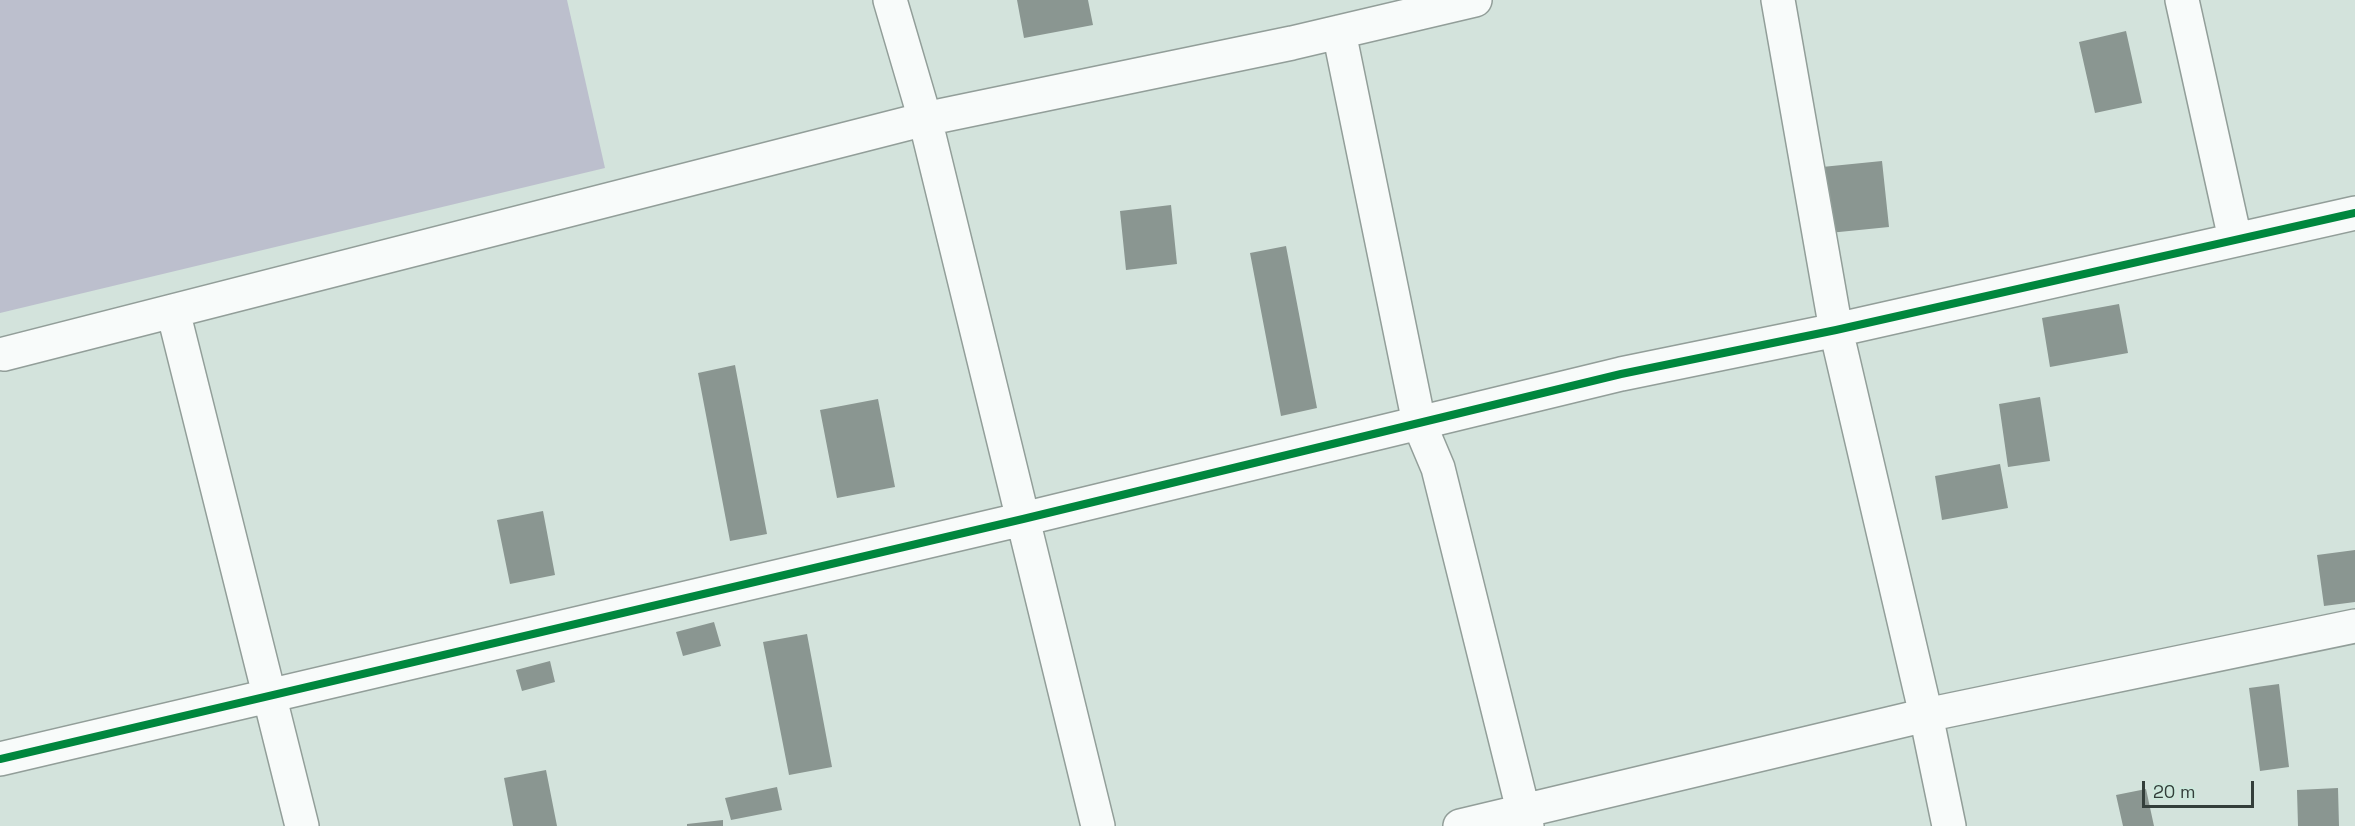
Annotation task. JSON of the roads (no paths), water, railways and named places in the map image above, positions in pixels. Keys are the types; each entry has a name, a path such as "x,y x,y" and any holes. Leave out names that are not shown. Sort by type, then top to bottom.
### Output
{"street":[{"path":"890,0 925,119 1098,826"},
{"path":"4,354 925,119 1339,32 1475,0"},
{"path":"1778,0 1836,330 1926,715 1949,826"},
{"path":"2182,0 2235,239"},
{"path":"1339,32 1419,423 1438,468 1525,818"},
{"path":"0,759 1023,519 1621,374 1836,330 2355,213"},
{"path":"173,311 302,826"},
{"path":"1460,826 1525,818 1926,715 2355,626"}]}
